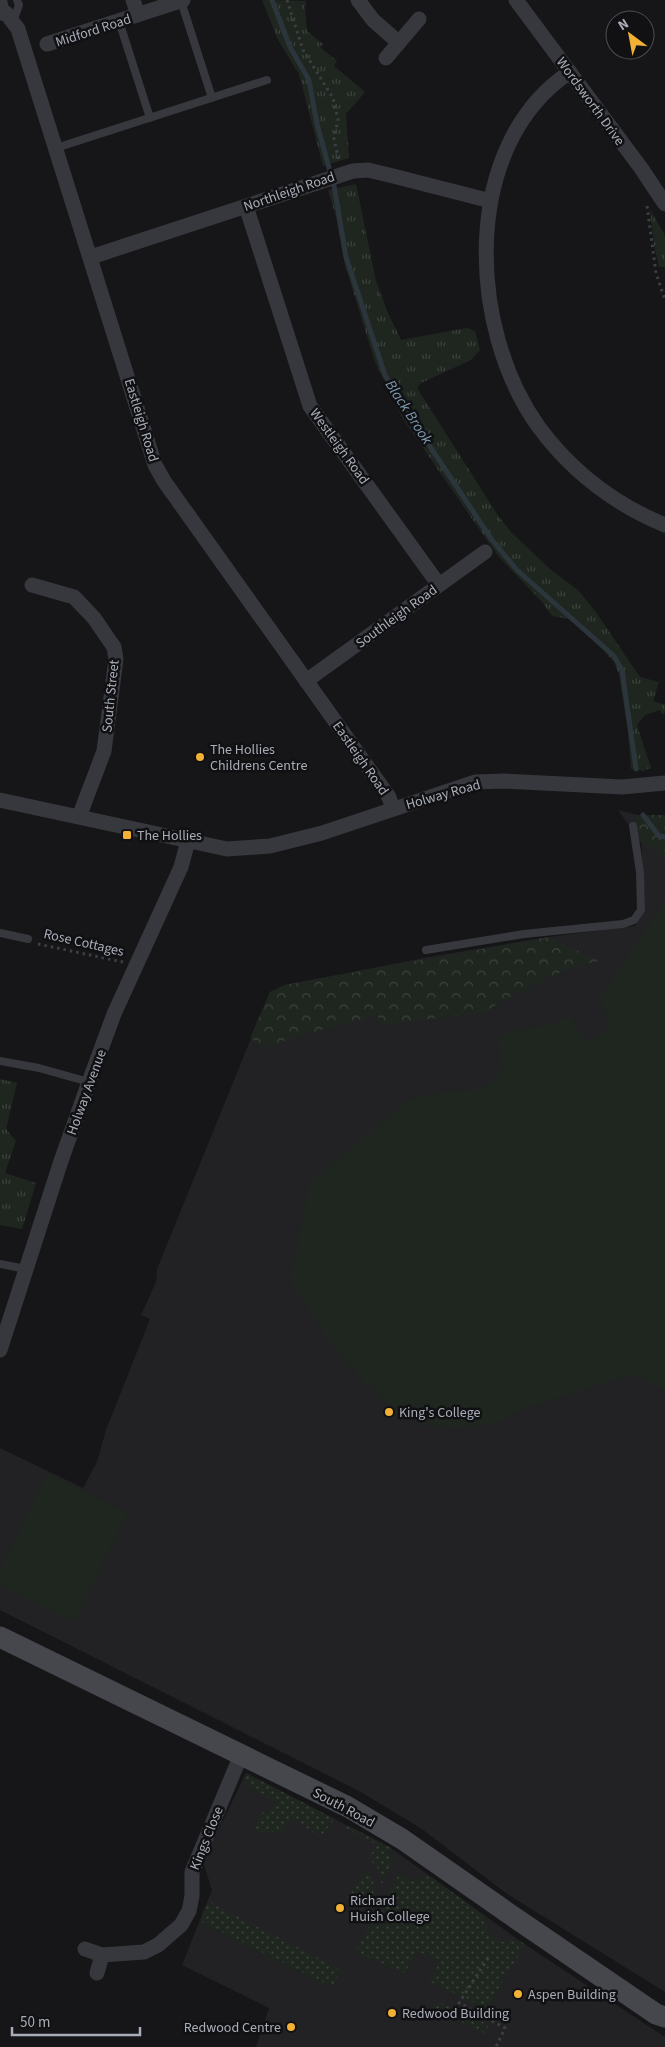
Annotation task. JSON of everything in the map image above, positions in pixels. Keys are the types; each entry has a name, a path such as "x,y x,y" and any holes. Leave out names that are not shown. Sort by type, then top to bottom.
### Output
{"main road":[{"name":"South Road","path":"0,1637 348,1807 402,1839 602,1978 656,2014 665,2017"}],"street":[{"name":"Midford Road","path":"133,0 138,15"},
{"name":"Midford Road","path":"47,44 182,0"},
{"path":"358,0 373,20 398,42"},
{"name":"Wordsworth Drive","path":"516,0 657,190 665,204"},
{"name":"Eastleigh Road","path":"5,12 18,29 155,465 164,481 389,797 393,809"},
{"path":"386,58 419,19"},
{"path":"570,72 532,106 514,132 504,155 491,201 487,262 489,306 510,374 524,403 554,447 577,470 620,503 645,517 665,525"},
{"name":"Northleigh Road","path":"91,257 341,174 368,170 491,201"},
{"name":"Westleigh Road","path":"246,206 310,406 439,585"},
{"name":"Southleigh Road","path":"306,681 485,552"},
{"name":"South Street","path":"32,585 74,597 94,618 114,647 116,659 104,751 79,817"},
{"name":"Holway Road","path":"188,841 227,849 270,846 322,833 475,782 503,780 622,787 665,787"},
{"name":"Holway Road","path":"646,786 665,783"},
{"path":"0,800 188,841"},
{"name":"Holway Avenue","path":"0,1350 60,1161 114,1014 181,867 188,841"},
{"name":"Kings Close","path":"85,1949 102,1955 144,1952 158,1945 181,1925 189,1911 192,1896 192,1872 241,1755"},
{"path":"97,1973 102,1955"}],"lane":[{"path":"5,12 19,5 17,0"},
{"path":"182,0 212,98"},
{"path":"119,21 150,118"},
{"path":"56,148 267,80"},
{"path":"426,950 524,934 623,924 634,920 641,910 640,872 633,826"},
{"path":"0,933 28,939"},
{"path":"0,1061 39,1068 89,1082"},
{"path":"0,1264 26,1269"}],"path":[{"path":"287,0 304,50 333,98 338,119 334,139 341,174"},
{"path":"657,190 648,199 647,208 656,273 665,300"},
{"name":"Rose Cottages","path":"28,939 35,943 118,960 135,966"},
{"path":"488,1958 459,2004 505,2028 496,2047"}],"shaded area":[{"name":"King's College","path":"618,810 639,815 665,815 665,1992 507,1894 422,1829 359,1791 0,1610 0,1448 83,1488 97,1462 106,1430 150,1319 141,1315 156,1282 157,1269 270,992 285,985 429,957 549,937 635,926 643,912 645,899 641,843"},
{"name":"Richard Huish College","path":"246,1773 391,1848 520,1941 665,2037 665,2047 256,2047 269,2008 182,1965 212,1890 203,1862"}],"green space":[{"path":"262,0 306,1 307,31 323,44 320,47 337,61 334,66 365,92 346,114 349,158 323,166 299,74 278,40"},
{"path":"356,184 376,281 401,340 467,328 475,331 480,350 471,360 421,383 417,388 497,514 511,532 550,569 579,591 640,677 659,682 653,701 665,705 665,713 662,714 660,710 645,715 637,725 651,768 643,771 631,769 628,732 619,675 614,662 570,619 552,616 542,602 500,558 403,419 375,362 345,265 336,217 328,190"},
{"path":"650,209 665,236 665,267 659,267 654,245"},
{"path":"639,815 665,815 665,857 641,842 635,820"},
{"path":"665,901 665,1391 646,1379 631,1375 519,1410 501,1421 462,1428 425,1426 389,1405 364,1382 327,1339 290,1282 310,1182 409,1100 429,1094 466,1091 486,1086 503,1071 497,1035 551,1024 570,1016 577,1029 589,1042 611,1026 599,998"},
{"path":"549,937 600,961 569,968 502,1001 485,1012 383,1025 377,1015 289,1039 264,1049 250,1038 270,992 285,985"},
{"path":"0,1079 17,1083 6,1129 16,1141 5,1173 36,1183 22,1229 0,1225"},
{"path":"47,1474 128,1513 74,1622 0,1585 0,1569"},
{"path":"246,1773 335,1819 320,1837 292,1818 282,1832 259,1832 253,1828 263,1812 268,1814 276,1802 245,1783"},
{"path":"349,1826 391,1848 391,1868 381,1885 378,1868 368,1858 378,1845 345,1828"},
{"path":"369,1871 374,1883 374,1891 370,1903 367,1901 364,1906 347,1897"},
{"path":"399,1874 411,1881 430,1876 485,1916 487,1930 501,1942 520,1941 526,1945 509,1970 487,2009 429,1981 441,1960 416,1951 405,1973 356,1952"},
{"path":"208,1901 341,1970 332,1987 200,1921"},
{"path":"438,2001 489,2025 484,2033 435,2009"}],"waterway":[{"name":"Black Brook","path":"272,0 290,47 309,80 317,124 334,186 346,257 385,375 492,540 517,570 614,656 622,670 636,769"},
{"name":"Black Brook","path":"643,815 659,836 665,837"}],"place":[{"name":"The Hollies Childrens Centre","path":"200,757"},
{"name":"The Hollies","path":"127,835"},
{"name":"King's College","path":"389,1412"},
{"name":"Richard Huish College","path":"340,1908"},
{"name":"Aspen Building","path":"518,1994"},
{"name":"Redwood Building","path":"392,2013"},
{"name":"Redwood Centre","path":"291,2027"}]}
